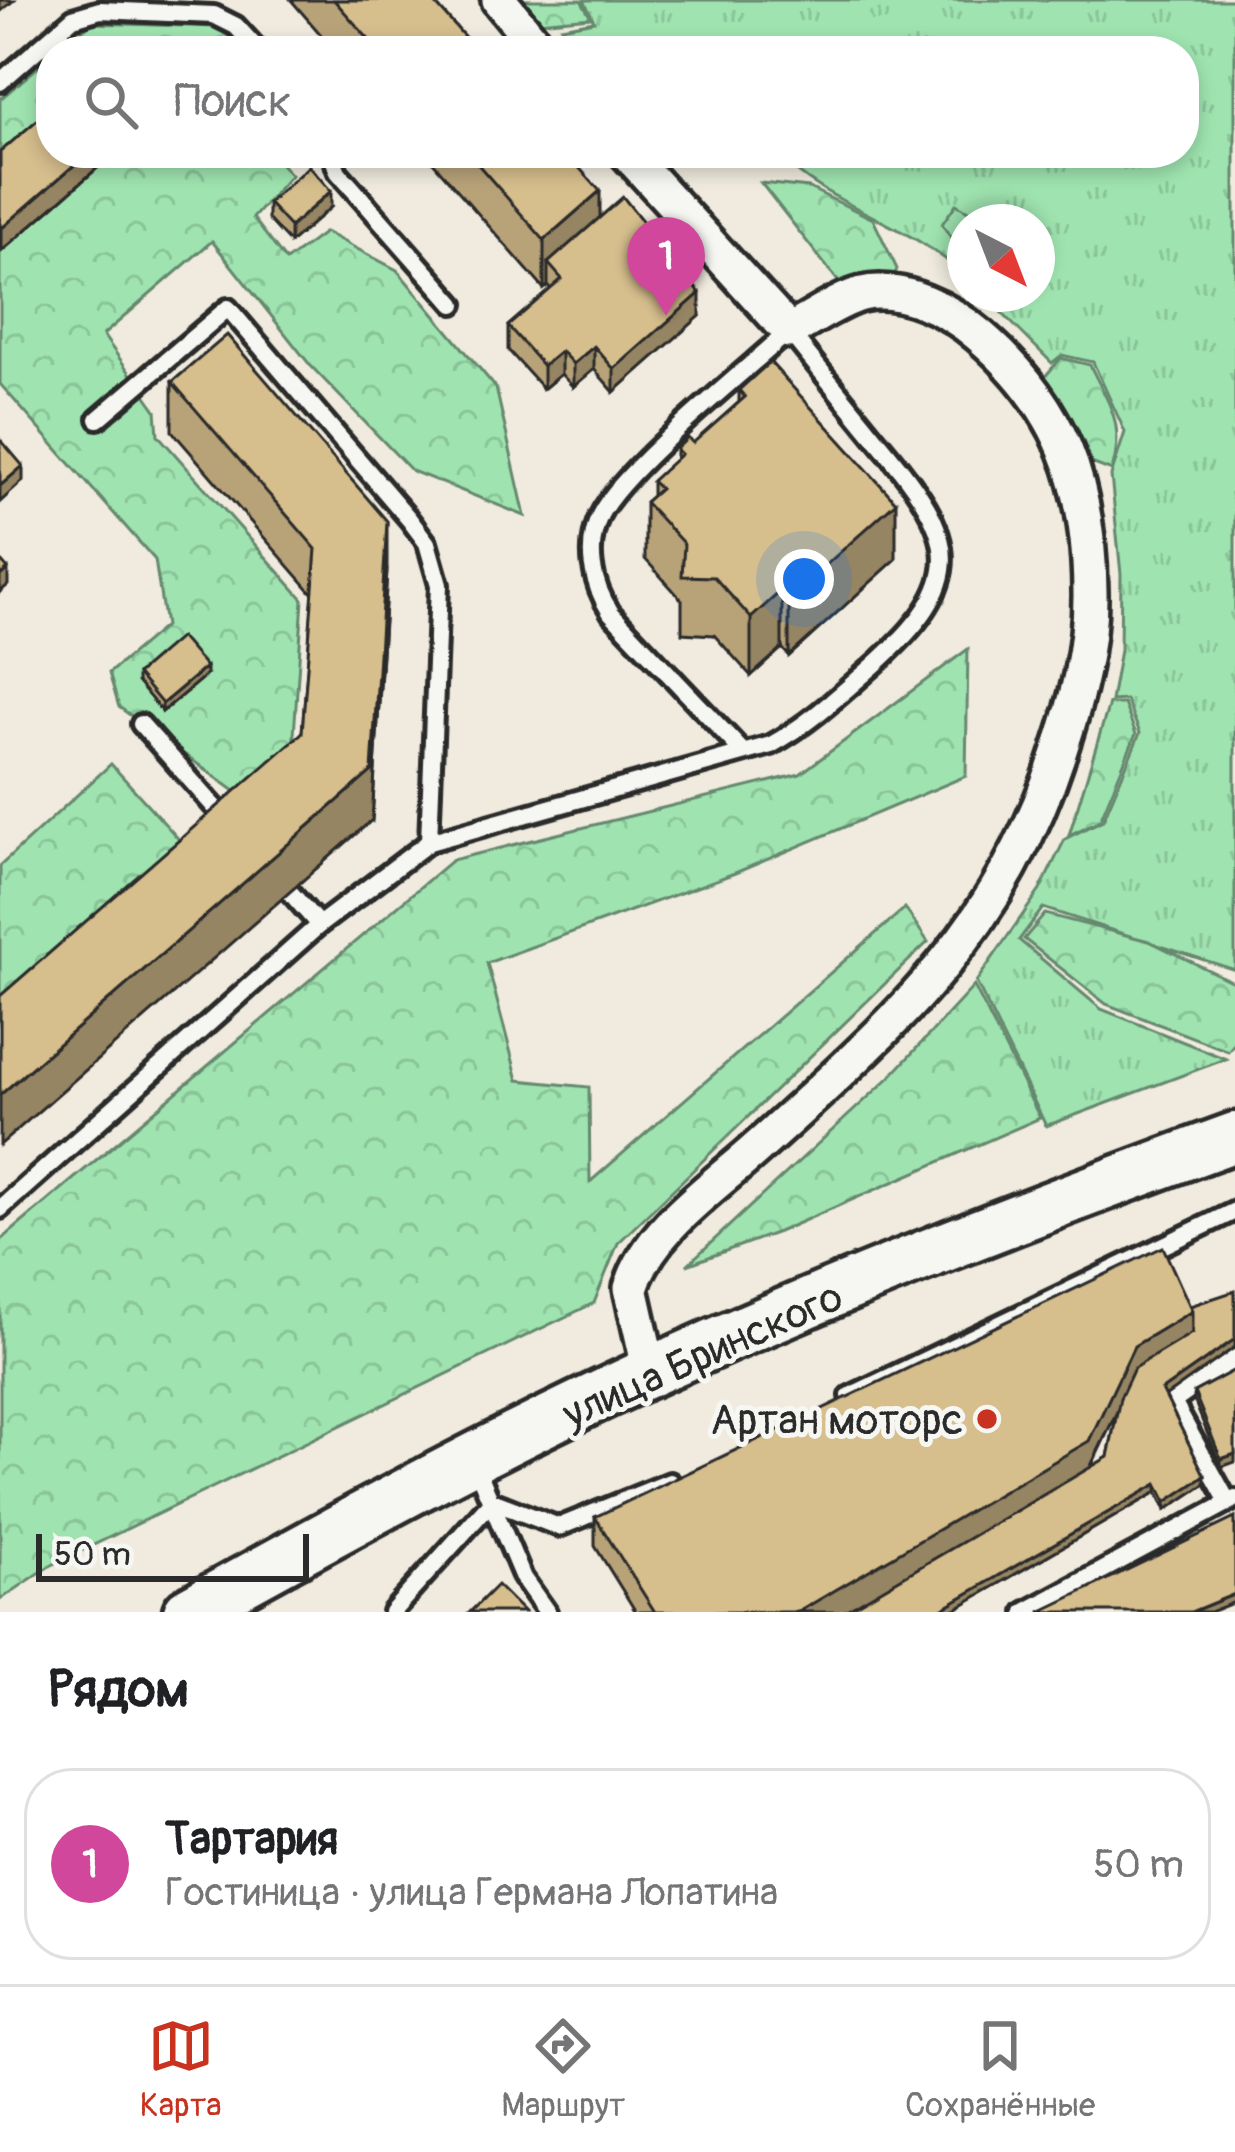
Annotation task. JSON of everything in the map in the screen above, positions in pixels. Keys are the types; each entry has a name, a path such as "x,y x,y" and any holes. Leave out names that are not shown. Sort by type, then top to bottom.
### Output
{"main road":[{"name":"улица Бринского","path":"188,1612 482,1480 650,1372 1034,1210 1235,1137"}],"street":[{"path":"499,0 529,36"},
{"path":"641,168 789,331 863,294 908,297 945,311 979,335 1044,406 1071,456 1083,494 1090,607 1085,661 1067,727 1037,819 1000,890 958,953 875,1042 658,1238 631,1288 650,1372"}],"lane":[{"path":"53,36 73,19 100,10 182,7 214,15 245,36"},
{"path":"0,82 36,51"},
{"path":"337,168 454,304"},
{"path":"98,419 228,308 410,519 436,565 439,586 429,842"},
{"path":"0,1209 319,925 429,842 743,752 796,731 923,617 939,587 944,561 933,512 789,331 617,490 594,536 597,592 611,613 743,752"},
{"path":"141,724 241,836"},
{"path":"290,892 319,925"},
{"path":"837,1402 1235,1211"},
{"path":"1024,1612 1232,1501 1172,1402 1235,1358"},
{"path":"482,1480 559,1527 681,1477"},
{"path":"392,1612 482,1480"},
{"path":"482,1480 523,1578 547,1612"}],"green space":[{"path":"479,0 581,0 591,17 528,23 524,36 508,36"},
{"path":"584,0 1235,0 1235,970 1043,908 1019,940 1101,1009 1226,1059 1046,1126 976,982 1040,890 1065,839 1103,820 1140,733 1126,700 1111,701 1120,650 1121,574 1111,476 1125,432 1093,362 1062,355 1052,363 1001,312 1055,312 1055,204 947,204 947,261 794,168 1199,168 1199,36 568,36 561,27 594,21"},
{"path":"91,23 220,27 228,36 75,36"},
{"path":"36,69 36,168 285,168 291,175 253,218 286,261 325,232 397,270 496,388 525,516 412,471 310,365 212,241 103,335 156,410 158,435 303,599 292,766 250,802 119,707 109,673 165,626 155,560 0,384 0,99"},
{"path":"761,183 809,188 873,219 897,269 882,302 845,290"},
{"path":"1061,358 1090,365 1110,405 1117,441 1112,471 1078,458 1036,387"},
{"path":"968,649 966,776 735,873 487,963 518,1080 589,1087 590,1182 905,908 928,942 618,1243 594,1303 48,1567 0,1600 0,1241 452,860 800,774"},
{"path":"1109,704 1124,704 1136,734 1100,820 1069,835"},
{"path":"111,764 193,855 0,1023 0,866"},
{"path":"1045,914 1149,941 1235,983 1235,1043 1228,1051 1106,1004 1024,939"},
{"path":"974,986 1040,1118 778,1232 687,1265 891,1076"}],"building":[{"path":"334,0 432,0 464,36 366,36"},
{"path":"36,121 36,168 71,168 2,228 0,225 0,152"},
{"path":"307,168 331,191 290,227 268,203"},
{"path":"481,168 579,168 600,191 544,240"},
{"path":"623,197 700,293 614,369 594,346 573,364 561,351 543,366 508,326 562,279 548,263"},
{"path":"227,335 387,521 372,771 0,1095 0,996 302,733 316,549 172,382"},
{"path":"770,362 896,502 789,598 782,590 751,618 714,577 682,576 684,544 645,502 660,489 652,481 681,454 676,449 688,438 693,443 745,397 739,390"},
{"path":"0,439 23,466 0,486"},
{"path":"180,637 206,667 162,704 137,674"},
{"name":"Артан моторс","path":"1163,1247 1192,1311 1134,1346 1089,1441 798,1612 655,1612 595,1517"},
{"path":"1235,1291 1235,1339 1162,1390 1205,1476 1166,1502 1157,1484 936,1612 843,1612 1108,1457 1120,1398 1134,1368 1192,1333 1190,1306"},
{"path":"1235,1370 1235,1454 1221,1459 1194,1392"},
{"path":"1235,1518 1235,1594 1191,1612 1040,1612"},
{"path":"497,1585 524,1612 470,1612"}],"place":[{"name":"Тартария","path":"666,316"},
{"name":"Артан моторс","path":"987,1419"}]}
